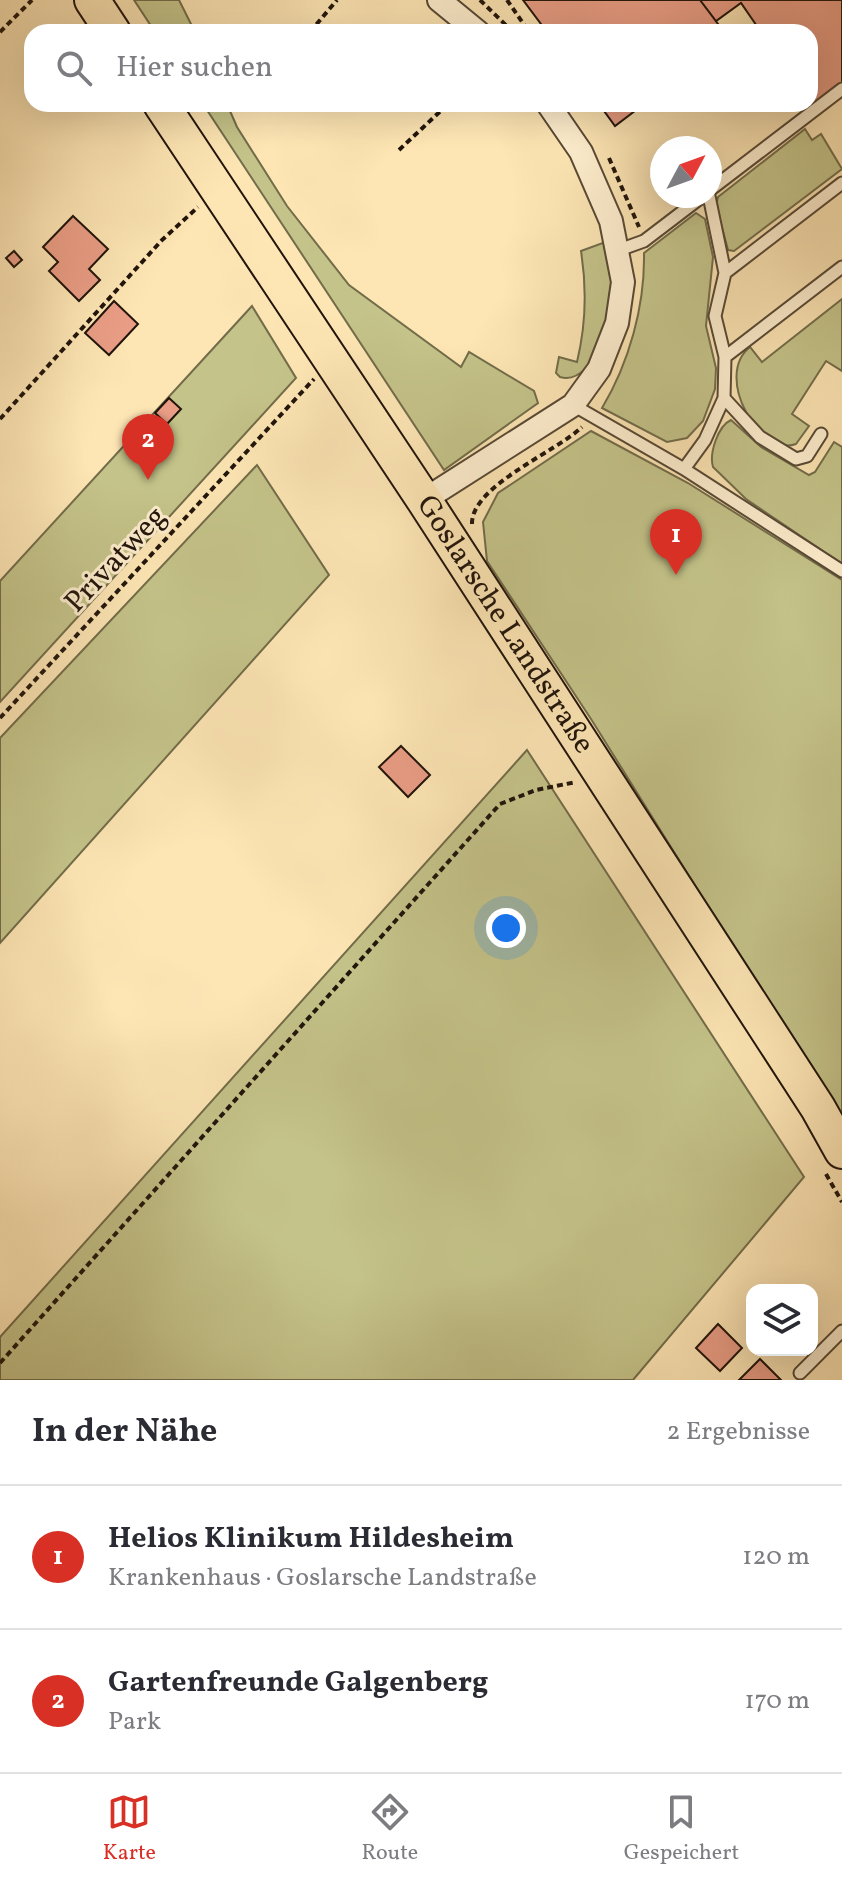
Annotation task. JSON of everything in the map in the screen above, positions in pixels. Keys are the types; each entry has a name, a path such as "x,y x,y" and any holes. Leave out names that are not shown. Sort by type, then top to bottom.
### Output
{"main road":[{"path":"92,0 108,24"},
{"name":"Goslarsche Landstraße","path":"166,112 424,500 818,1108 842,1151"}],"street":[{"path":"439,0 468,24"},
{"path":"424,500 582,411 617,323 623,282 619,250 592,173 553,112"}],"lane":[{"path":"818,108 842,89"},
{"path":"722,184 813,112"},
{"path":"725,273 842,183"},
{"path":"619,250 644,241 687,208"},
{"path":"684,469 705,440 724,398 725,357 715,316 725,273 713,208"},
{"path":"725,357 842,267"},
{"path":"724,398 760,437 796,459 807,456 821,434"},
{"path":"582,411 684,469 842,571"},
{"path":"800,1373 842,1331"}],"path":[{"path":"0,32 32,0"},
{"path":"317,24 337,0"},
{"path":"480,0 505,24"},
{"path":"507,0 522,24"},
{"path":"399,150 439,112"},
{"path":"0,419 162,240 219,191"},
{"name":"Privatweg","path":"0,718 314,379 333,365"},
{"path":"472,517 489,491 579,430 582,411"},
{"path":"0,1363 500,804 536,790 577,782 597,767"}],"shaded area":[{"path":"134,0 179,0 191,24 150,24"},
{"path":"208,112 230,112 287,206 349,285 461,367 469,352 534,391 538,403 444,470"},
{"path":"805,129 812,140 821,134 842,169 734,251 728,250 717,208 722,208 722,194"},
{"path":"696,213 705,219 713,257 706,326 716,368 715,389 703,421 687,438 667,442 602,408 612,391 634,334 642,293 644,253"},
{"path":"608,241 614,279 611,307 601,342 584,370 573,377 560,377 556,373 559,357 577,362 580,348 585,307 581,251"},
{"path":"842,299 842,371 826,361 792,414 809,426 796,444 782,445 756,427 746,411 739,394 737,376 740,360 750,347 762,362"},
{"path":"252,306 296,378 0,702 0,581"},
{"path":"731,420 761,447 809,475 815,472 834,442 842,447 842,564 746,499 713,467 716,440"},
{"path":"591,431 688,483 842,580 842,1121 591,719 487,561 483,522 498,493"},
{"path":"257,465 329,575 0,943 0,738"},
{"path":"527,750 804,1177 633,1380 0,1380 0,1337"}],"building":[{"path":"523,0 700,0 718,24 541,24"},
{"path":"700,0 842,0 842,88 818,106 818,24 755,24 741,3 716,21"},
{"path":"605,112 633,112 615,126"},
{"path":"73,216 108,249 89,269 100,280 79,301 49,271 58,262 43,247"},
{"path":"14,251 22,260 14,267 6,258"},
{"path":"114,301 138,324 109,355 85,333"},
{"path":"169,398 181,409 167,424 155,413"},
{"path":"401,746 430,775 408,797 379,767"},
{"path":"718,1324 742,1348 720,1371 696,1348"},
{"path":"760,1359 781,1380 739,1380"}],"place":[{"name":"Gartenfreunde Galgenberg","path":"148,480"},
{"name":"Helios Klinikum Hildesheim","path":"676,575"}]}
